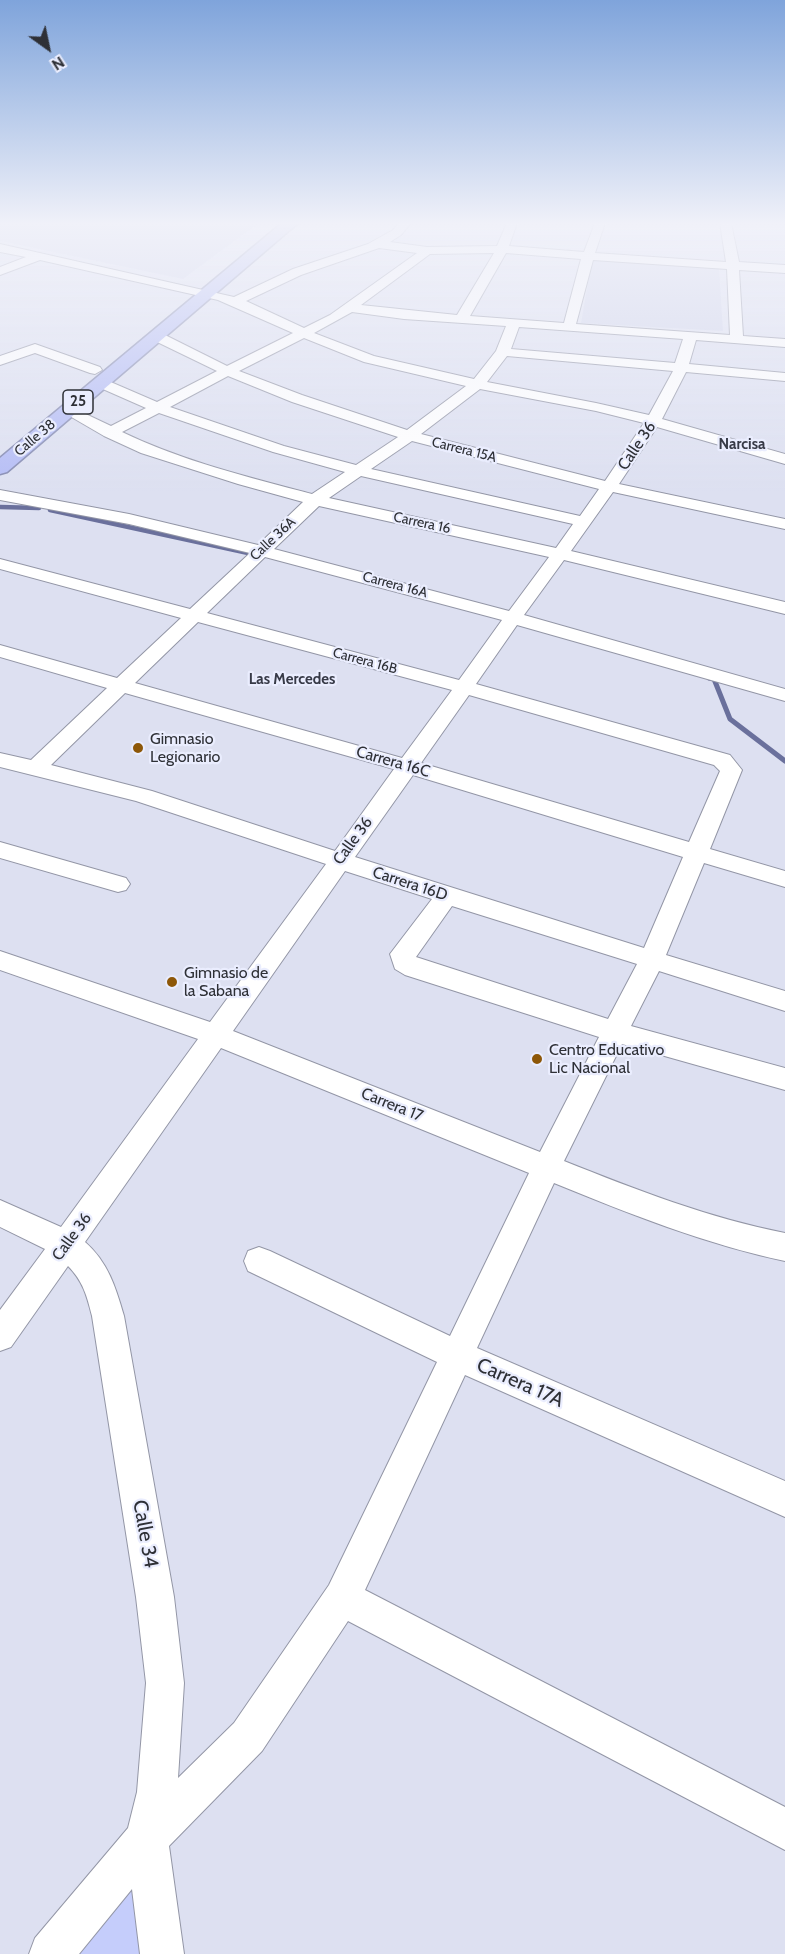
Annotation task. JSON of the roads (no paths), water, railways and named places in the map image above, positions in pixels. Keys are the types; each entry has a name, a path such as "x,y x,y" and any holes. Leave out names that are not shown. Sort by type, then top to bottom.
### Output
{"highway":[{"name":"Calle 38","path":"0,450 98,376 173,314"},
{"name":"Calle 38","path":"0,468 68,411 98,376 156,336 178,314"}],"street":[{"path":"266,314 302,334 369,359 478,384 596,407 654,421 785,459"},
{"path":"109,433 340,314"},
{"path":"398,314 785,344"},
{"path":"461,320 464,314"},
{"path":"568,327 572,314"},
{"path":"736,314 737,340"},
{"name":"Calle 36A","path":"36,767 315,500 409,436 478,384 503,352 514,323"},
{"name":"Carrera 15A","path":"156,336 228,372 337,413 409,436 609,488 785,524"},
{"name":"Calle 36","path":"0,1336 218,1035 339,860 510,621 609,488 672,393 683,368 690,337"},
{"path":"0,361 35,348 98,376 156,409 240,438 357,471 585,522"},
{"path":"503,352 785,377"},
{"name":"Carrera 16","path":"68,411 109,433 190,466 315,500 561,554 785,608"},
{"name":"Carrera 16A","path":"0,495 256,555 785,694"},
{"name":"Carrera 16B","path":"0,564 464,687 722,760 731,770 696,852"},
{"path":"510,621 684,675"},
{"name":"Carrera 16C","path":"0,651 407,766 785,879"},
{"name":"Carrera 16D","path":"0,760 36,767 192,810 447,896 785,1001"},
{"path":"0,850 117,884"},
{"path":"51,1954 147,1838 248,1737 342,1598 548,1167 652,959 696,852"},
{"path":"447,896 403,954 404,962 414,968 616,1032 785,1079"},
{"name":"Carrera 17","path":"0,960 218,1035 666,1215 751,1240 785,1247"},
{"path":"0,1213 66,1244"},
{"name":"Calle 34","path":"66,1244 83,1261 99,1284 108,1316 155,1597 165,1683 157,1791 147,1838"},
{"name":"Carrera 17A","path":"259,1261 458,1356 785,1499"},
{"path":"342,1598 785,1829"},
{"path":"147,1838 162,1954"}],"waterway":[{"path":"0,507 39,508"},
{"path":"50,510 248,553"},
{"path":"709,678 714,679 730,719 785,761"}],"place":[{"name":"Gimnasio Legionario","path":"138,748"},
{"name":"Gimnasio de la Sabana","path":"172,982"},
{"name":"Centro Educativo Lic Nacional","path":"537,1059"}],"district":[{"name":"Narcisa","path":"742,445"},
{"name":"Las Mercedes","path":"292,680"}]}
